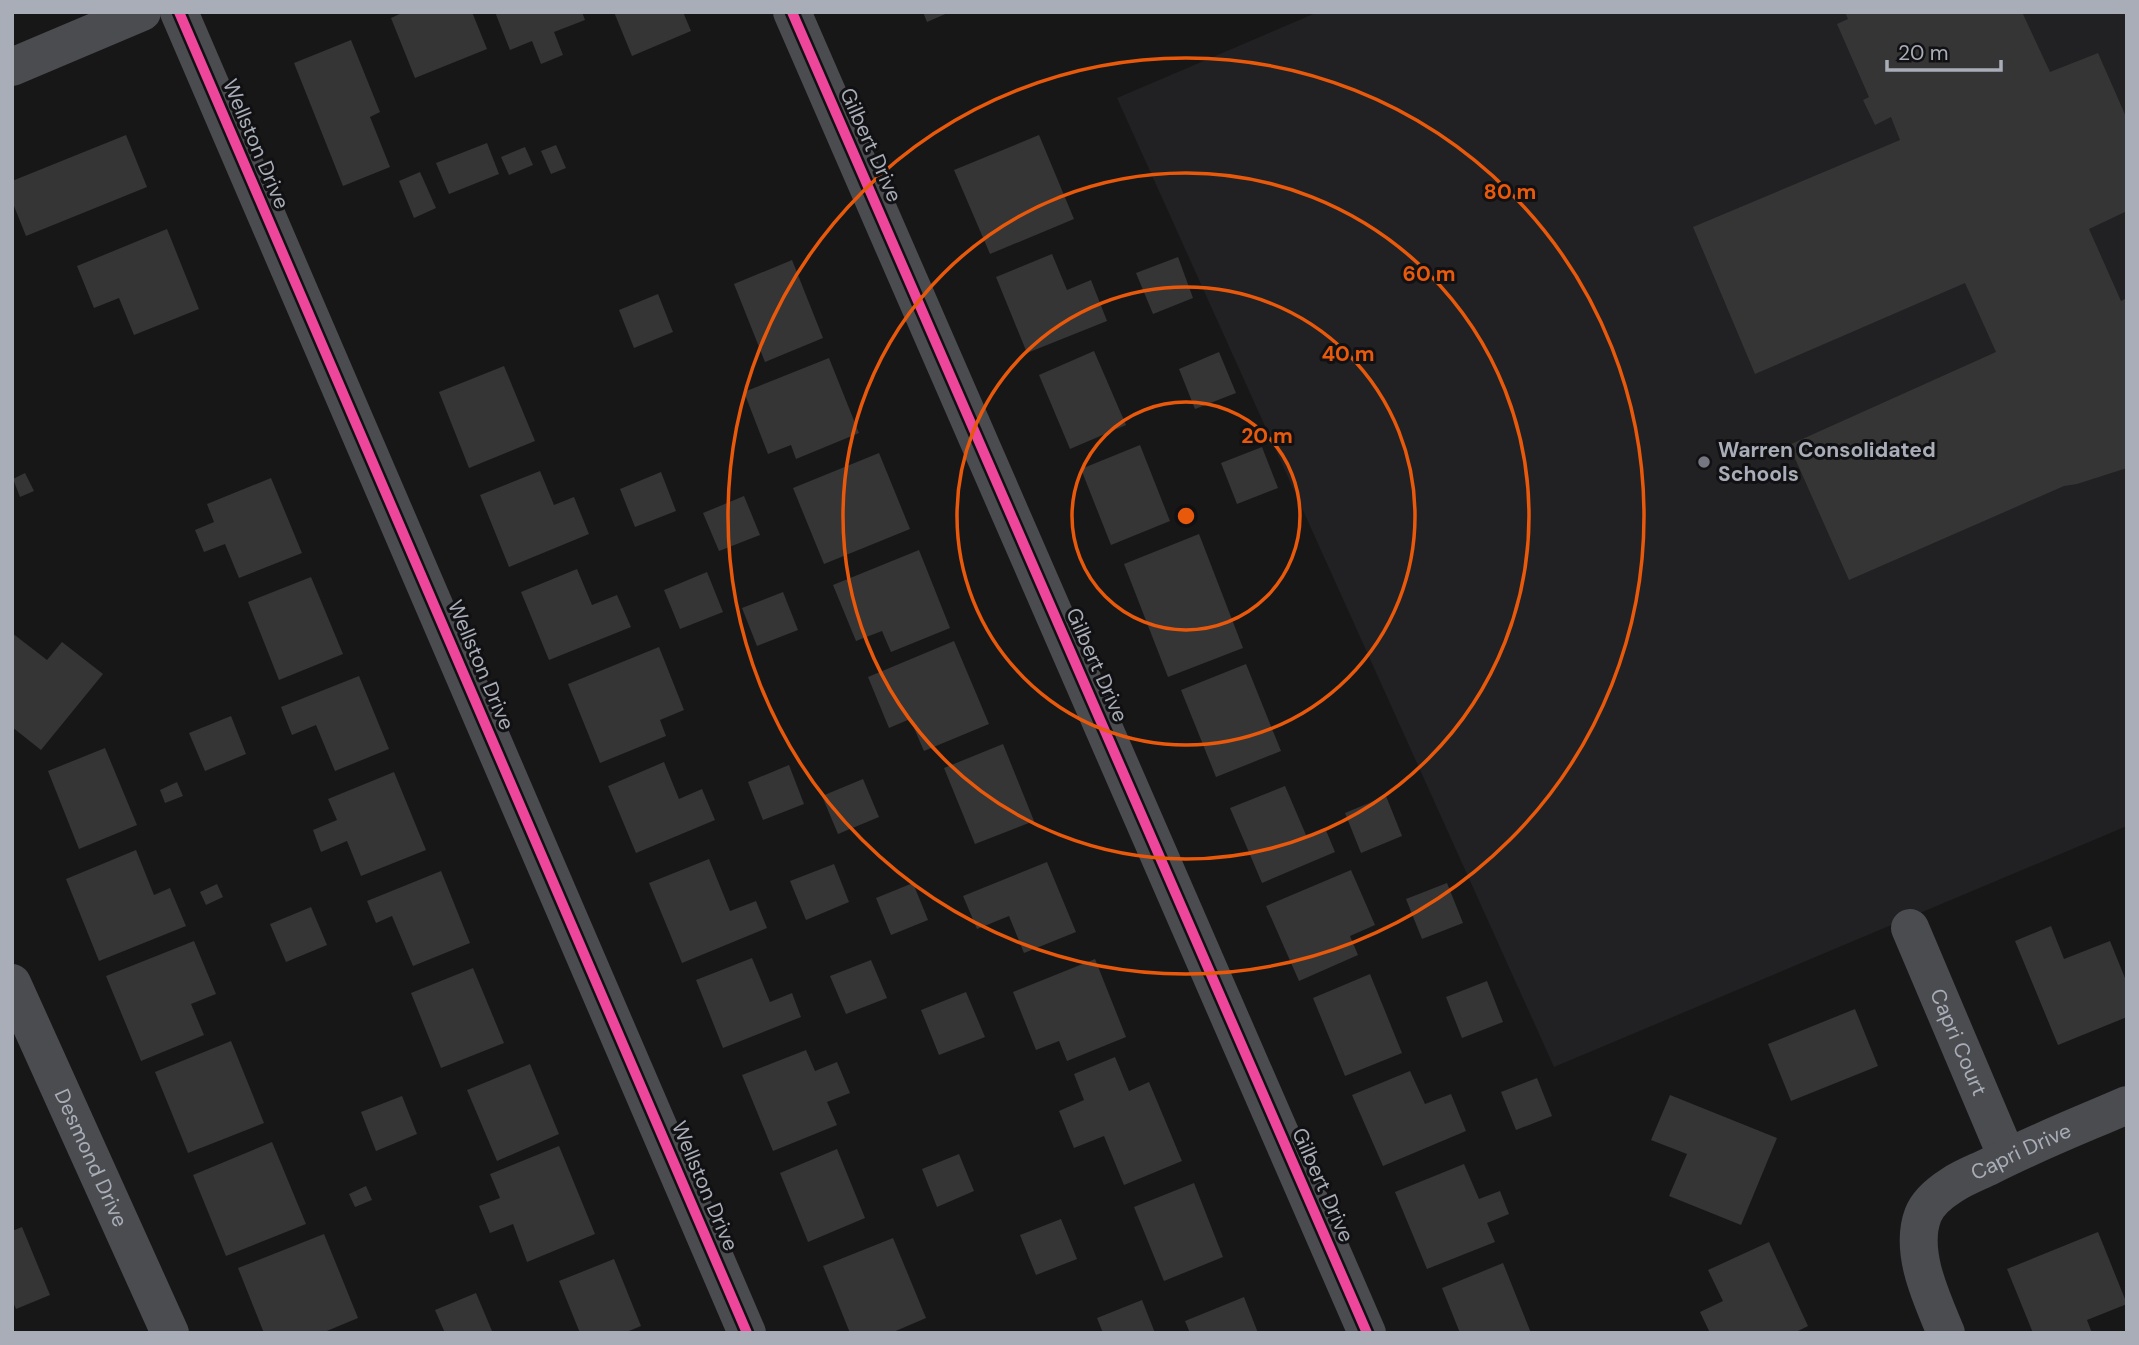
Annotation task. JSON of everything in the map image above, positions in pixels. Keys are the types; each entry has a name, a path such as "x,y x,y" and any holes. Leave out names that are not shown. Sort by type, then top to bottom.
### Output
{"street":[{"path":"12,66 142,12"},
{"name":"Wellston Drive","path":"179,12 747,1333"},
{"name":"Gilbert Drive","path":"792,12 1367,1333"},
{"name":"Capri Court","path":"1910,928 2007,1157"},
{"name":"Desmond Drive","path":"12,984 170,1333"},
{"name":"Capri Drive","path":"1946,1333 1929,1292 1919,1239 1923,1214 1934,1198 1952,1185 2007,1157 2127,1105"}],"shaded area":[{"name":"Warren Consolidated Schools","path":"1318,12 2127,12 2127,826 1554,1067 1117,98"}],"building":[{"path":"404,12 472,12 487,49 415,78 391,18"},
{"path":"495,12 582,12 585,20 554,32 563,55 541,64 532,41 510,50"},
{"path":"614,12 683,12 691,31 632,56"},
{"path":"923,12 950,12 927,22"},
{"path":"1845,12 2022,12 2050,72 2098,53 2127,119 2127,211 2089,229 2121,301 2127,298 2127,468 2064,486 1849,580 1789,445 1996,352 1965,283 1755,374 1693,227 1900,140 1891,117 1875,125 1863,100 1869,97 1837,24 1848,19"},
{"path":"351,40 380,112 370,117 390,167 343,186 294,63"},
{"path":"126,135 147,187 26,236 12,201 12,181"},
{"path":"1039,135 1074,219 990,254 954,170"},
{"path":"487,143 499,174 449,194 436,163"},
{"path":"556,145 566,168 551,174 541,151"},
{"path":"525,147 533,165 509,175 501,157"},
{"path":"420,172 436,208 414,218 399,181"},
{"path":"167,229 199,309 134,335 119,298 94,308 77,266"},
{"path":"1052,254 1067,290 1091,280 1107,321 1027,353 996,277"},
{"path":"1178,257 1193,298 1153,314 1136,273"},
{"path":"792,260 823,338 765,362 734,284"},
{"path":"658,294 673,332 634,348 619,310"},
{"path":"1094,351 1126,425 1070,449 1039,375"},
{"path":"1219,352 1236,393 1195,409 1179,369"},
{"path":"829,358 859,433 796,459 791,445 768,454 744,392"},
{"path":"504,366 535,441 469,468 439,392"},
{"path":"1140,445 1170,521 1111,545 1081,469"},
{"path":"1262,447 1278,488 1237,504 1221,463"},
{"path":"879,453 910,529 824,564 793,488"},
{"path":"540,471 554,505 574,497 589,534 509,567 480,495"},
{"path":"661,472 676,511 635,527 620,489"},
{"path":"25,473 34,491 20,497 13,479"},
{"path":"271,478 302,553 239,578 225,544 204,552 195,530 214,522 207,504"},
{"path":"744,496 760,535 719,551 703,513"},
{"path":"1199,534 1243,648 1168,677 1124,564"},
{"path":"919,550 950,628 891,652 882,631 856,641 833,585"},
{"path":"577,569 592,605 617,595 631,627 549,660 521,592"},
{"path":"707,572 723,612 680,629 664,590"},
{"path":"311,577 343,654 279,680 248,602"},
{"path":"783,592 798,630 757,646 742,608"},
{"path":"12,633 47,660 62,642 103,674 41,750 12,727"},
{"path":"954,641 989,724 924,751 910,719 889,728 868,677"},
{"path":"659,647 684,710 660,720 666,736 600,763 568,684"},
{"path":"1246,664 1281,751 1216,777 1181,690"},
{"path":"359,676 389,749 335,771 316,725 292,735 281,707"},
{"path":"231,716 246,754 205,771 189,733"},
{"path":"1003,744 1034,821 975,844 944,768"},
{"path":"105,748 137,825 79,849 48,771"},
{"path":"664,762 679,799 702,789 715,820 636,853 608,786"},
{"path":"789,765 804,804 763,820 748,782"},
{"path":"394,772 426,850 361,876 347,841 321,852 313,830 337,820 328,799"},
{"path":"863,779 879,817 838,834 822,796"},
{"path":"177,782 183,796 165,803 160,790"},
{"path":"1285,786 1306,835 1325,828 1335,852 1262,883 1230,808"},
{"path":"1386,796 1402,836 1361,853 1345,813"},
{"path":"136,850 154,895 170,888 186,926 99,961 66,879"},
{"path":"709,859 730,911 756,901 767,928 682,963 649,883"},
{"path":"1047,862 1076,932 1024,953 1009,916 977,929 963,896"},
{"path":"834,864 849,902 806,920 790,881"},
{"path":"1351,870 1375,925 1350,936 1358,955 1299,981 1266,906"},
{"path":"441,871 470,943 413,966 392,916 376,923 367,901"},
{"path":"913,883 928,920 891,935 876,898"},
{"path":"1447,883 1463,923 1422,939 1406,899"},
{"path":"217,884 223,897 206,905 200,892"},
{"path":"311,907 327,945 286,962 270,924"},
{"path":"2051,926 2064,959 2110,941 2127,983 2127,1017 2058,1045 2015,941"},
{"path":"194,941 216,994 191,1004 204,1035 141,1061 106,976"},
{"path":"752,958 770,1002 792,993 801,1017 723,1048 696,980"},
{"path":"1095,959 1126,1037 1067,1061 1059,1041 1036,1050 1013,992"},
{"path":"871,960 887,998 846,1014 830,976"},
{"path":"473,968 504,1043 441,1068 411,993"},
{"path":"1370,974 1402,1053 1345,1076 1313,998"},
{"path":"1487,981 1503,1022 1462,1038 1446,997"},
{"path":"966,992 985,1037 939,1055 921,1010"},
{"path":"1855,1009 1878,1066 1791,1101 1768,1044"},
{"path":"231,1041 264,1123 188,1153 155,1072"},
{"path":"806,1050 815,1071 837,1062 850,1093 827,1102 837,1125 773,1151 742,1075"},
{"path":"1115,1057 1129,1091 1149,1082 1182,1161 1124,1185 1104,1136 1074,1148 1059,1111 1084,1100 1074,1074"},
{"path":"530,1064 559,1134 497,1161 467,1090"},
{"path":"1410,1071 1425,1104 1451,1094 1466,1131 1383,1166 1352,1095"},
{"path":"1537,1078 1552,1116 1516,1130 1501,1092"},
{"path":"1670,1095 1777,1138 1741,1225 1669,1196 1687,1154 1651,1140"},
{"path":"402,1096 417,1134 376,1151 361,1112"},
{"path":"272,1142 306,1224 226,1256 193,1175"},
{"path":"559,1146 595,1234 527,1262 513,1224 490,1233 479,1206 500,1198 490,1174"},
{"path":"837,1149 865,1218 808,1242 780,1173"},
{"path":"959,1154 974,1191 937,1207 922,1169"},
{"path":"1464,1164 1479,1199 1500,1191 1509,1214 1487,1223 1495,1242 1427,1269 1395,1192"},
{"path":"1194,1183 1223,1257 1164,1281 1134,1207"},
{"path":"366,1186 372,1200 355,1207 349,1194"},
{"path":"1061,1219 1077,1259 1036,1275 1020,1235"},
{"path":"22,1227 50,1295 16,1309 12,1300 12,1231"},
{"path":"2098,1232 2127,1304 2087,1320 2092,1333 2033,1333 2007,1269"},
{"path":"324,1234 358,1318 322,1333 264,1333 238,1268"},
{"path":"893,1238 926,1318 891,1333 850,1333 823,1266"},
{"path":"1769,1242 1808,1326 1794,1333 1710,1333 1700,1312 1723,1301 1708,1270"},
{"path":"614,1259 641,1326 624,1333 580,1333 559,1281"},
{"path":"1503,1263 1531,1333 1460,1333 1442,1288"},
{"path":"476,1293 492,1331 445,1333 435,1310"},
{"path":"1244,1297 1258,1333 1190,1333 1185,1321"},
{"path":"1142,1300 1155,1333 1103,1333 1097,1318"}],"cycle path":[{"path":"179,12 747,1333"},
{"path":"792,12 1367,1333"}],"place":[{"name":"Warren Consolidated Schools","path":"1704,462"}]}
